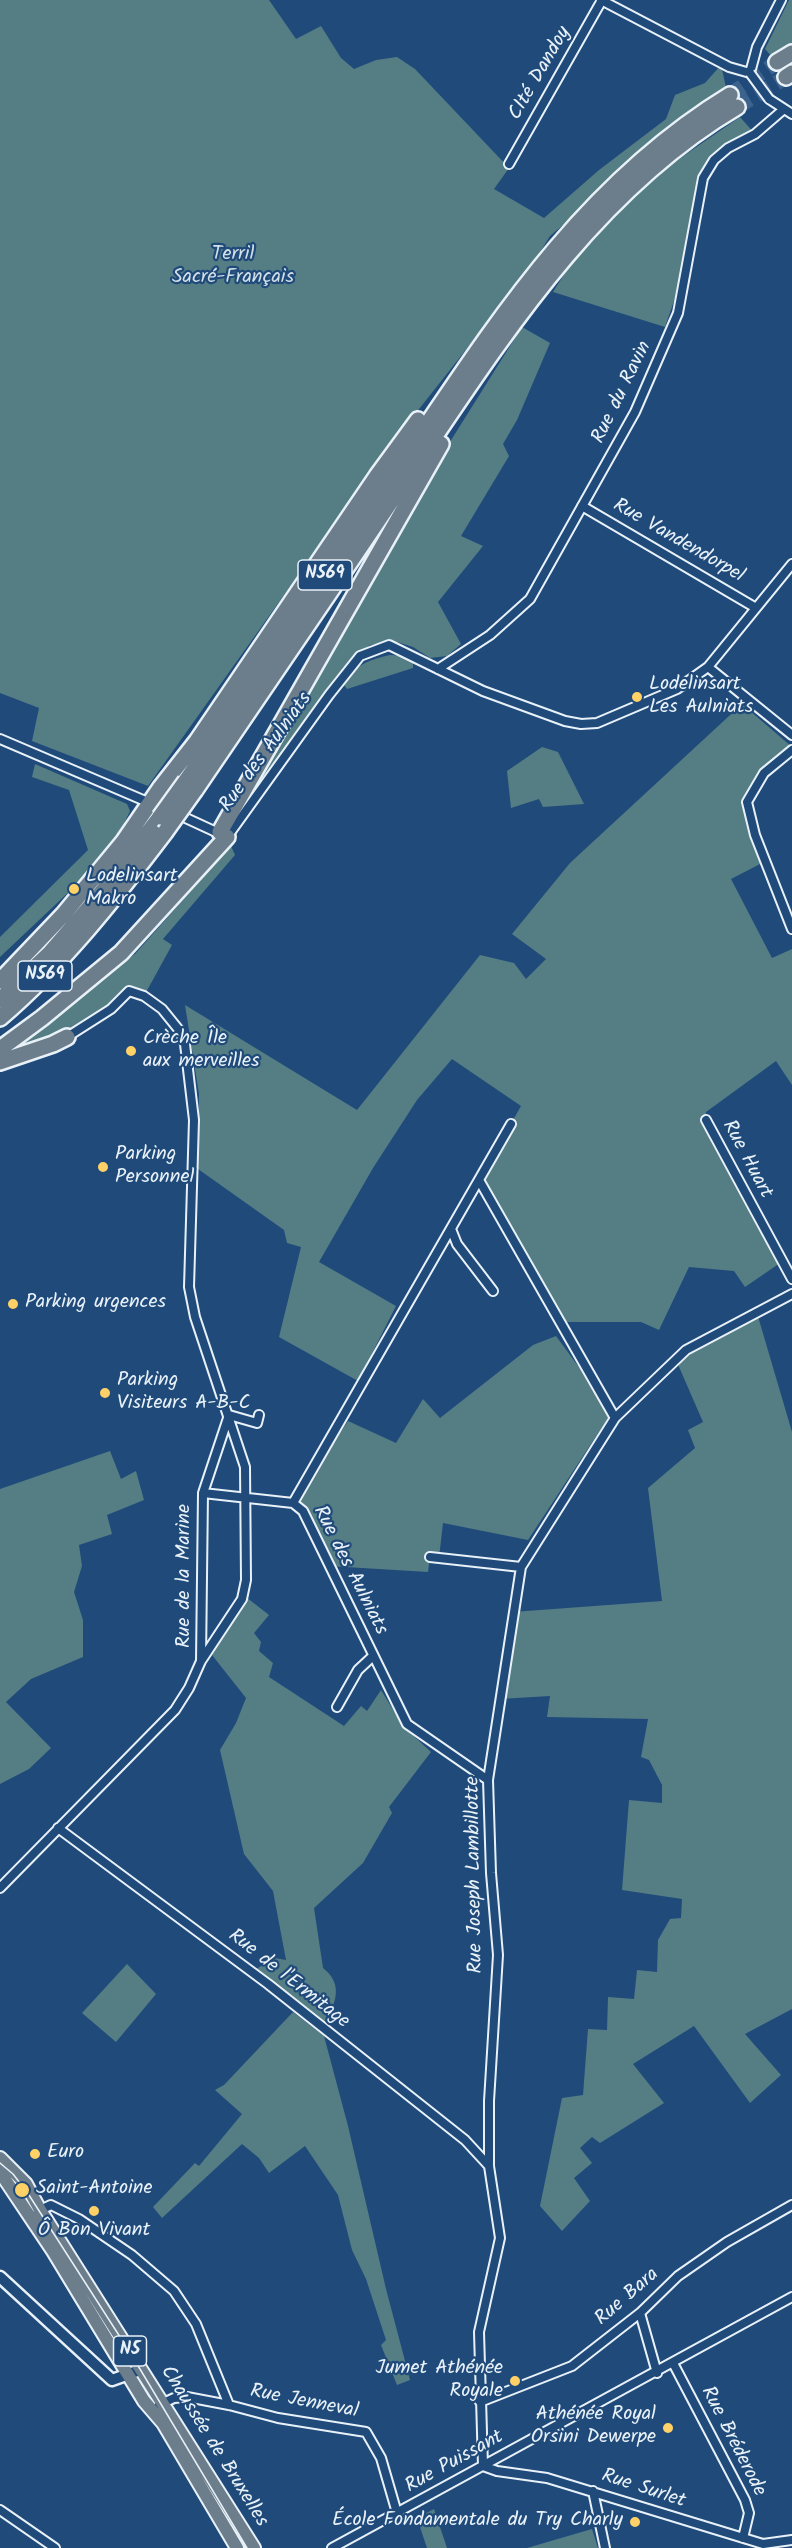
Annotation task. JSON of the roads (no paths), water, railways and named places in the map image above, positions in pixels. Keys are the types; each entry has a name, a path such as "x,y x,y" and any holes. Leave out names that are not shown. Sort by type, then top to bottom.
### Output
{"highway":[{"path":"777,62 792,53"},
{"name":"N569","path":"0,1000 50,952 191,786 467,389 525,308 588,230 623,194 733,101 655,147 600,198 554,248 465,369 191,786 126,883 47,975 0,1018"},
{"path":"0,981 39,942 124,841 197,741 384,467 435,398 465,369"},
{"path":"2,1057 42,1018 121,953 224,835 447,434 467,389"},
{"path":"2,1057 67,1037"}],"main road":[{"name":"Chaussée de Bruxelles","path":"0,2158 26,2184 35,2212 134,2371 144,2401 157,2406 171,2436 237,2548"},
{"name":"Chaussée de Bruxelles","path":"0,2172 35,2212 157,2406 254,2548"}],"street":[{"path":"602,0 745,72 769,99 792,114"},
{"name":"CIté Dandoy","path":"509,164 602,0"},
{"path":"745,72 752,64 759,44 781,0"},
{"name":"Rue du Ravin","path":"438,669 490,635 530,599 635,412 678,313 703,178 714,160 728,148 755,134 784,109"},
{"name":"Rue Vandendorpel","path":"582,506 756,608"},
{"name":"Rue des Aulniats","path":"0,739 224,835 360,656 389,645 483,691 565,721 581,724 597,723 677,689 708,667 792,564"},
{"path":"708,667 792,735"},
{"path":"792,750 764,773 747,802 754,835 792,929"},
{"name":"Rue de la Marine","path":"67,1037 111,1010 129,991 144,996 162,1009 179,1030 185,1044 194,1120 189,1287 195,1317 245,1467 246,1580 242,1599 201,1661"},
{"name":"Rue Huart","path":"706,1120 792,1278"},
{"path":"203,1493 293,1503 511,1124"},
{"path":"480,1180 615,1418"},
{"path":"451,1229 457,1244 493,1291"},
{"name":"Rue Joseph Lambillotte","path":"483,2466 479,2332 501,2238 489,2166 489,2101 498,1955 491,1873 488,1780 521,1567 615,1418 686,1350 792,1294"},
{"path":"229,1415 257,1423 259,1415"},
{"name":"Rue de la Marine","path":"201,1661 203,1493 229,1415"},
{"name":"Rue des Aulniats","path":"293,1503 303,1511 408,1724 488,1780"},
{"path":"430,1557 521,1567"},
{"name":"Rue des Aulniats","path":"337,1707 358,1670 373,1656"},
{"path":"0,1888 176,1710 201,1661"},
{"name":"Rue de l'Ermitage","path":"58,1828 268,1984 465,2140 489,2166"},
{"path":"35,2212 51,2205 79,2219 132,2255 174,2291 196,2324 229,2405"},
{"name":"Rue Bara","path":"480,2402 572,2366 640,2313 678,2276 727,2242 792,2205"},
{"path":"0,2277 112,2380 134,2371"},
{"name":"Rue Puissant","path":"332,2548 657,2373 792,2297"},
{"path":"640,2313 657,2373"},
{"name":"Rue Bréderode","path":"673,2363 745,2500 749,2513 743,2538"},
{"name":"Rue Jenneval","path":"157,2406 174,2398 187,2397 278,2418 366,2432 381,2458 397,2513"},
{"name":"Rue Surlet","path":"483,2466 497,2471 547,2478 764,2546 792,2540"},
{"path":"593,2492 605,2548"},
{"path":"0,2510 55,2548"}],"tunnel":[{"path":"730,95 777,62"},
{"path":"737,107 786,77"}],"tram line":[{"path":"0,2163 13,2174 27,2192 131,2354 247,2548"}],"place":[{"name":"Lodelinsart Les Aulniats","path":"637,697"},
{"name":"Lodelinsart Makro","path":"74,889"},
{"name":"Crèche Île aux merveilles","path":"131,1051"},
{"name":"Parking Personnel","path":"103,1167"},
{"name":"Parking urgences","path":"13,1304"},
{"name":"Parking Visiteurs A-B-C","path":"105,1393"},
{"name":"Euro","path":"35,2154"},
{"name":"Saint-Antoine","path":"22,2190"},
{"name":"Ô Bon Vivant","path":"94,2211"},
{"name":"Jumet Athénée Royale","path":"515,2381"},
{"name":"Athénée Royal Orsini Dewerpe","path":"668,2428"},
{"name":"École Fondamentale du Try Charly","path":"635,2522"}],"park label":[{"name":"Terril Sacré-Français","path":"233,268"}]}
